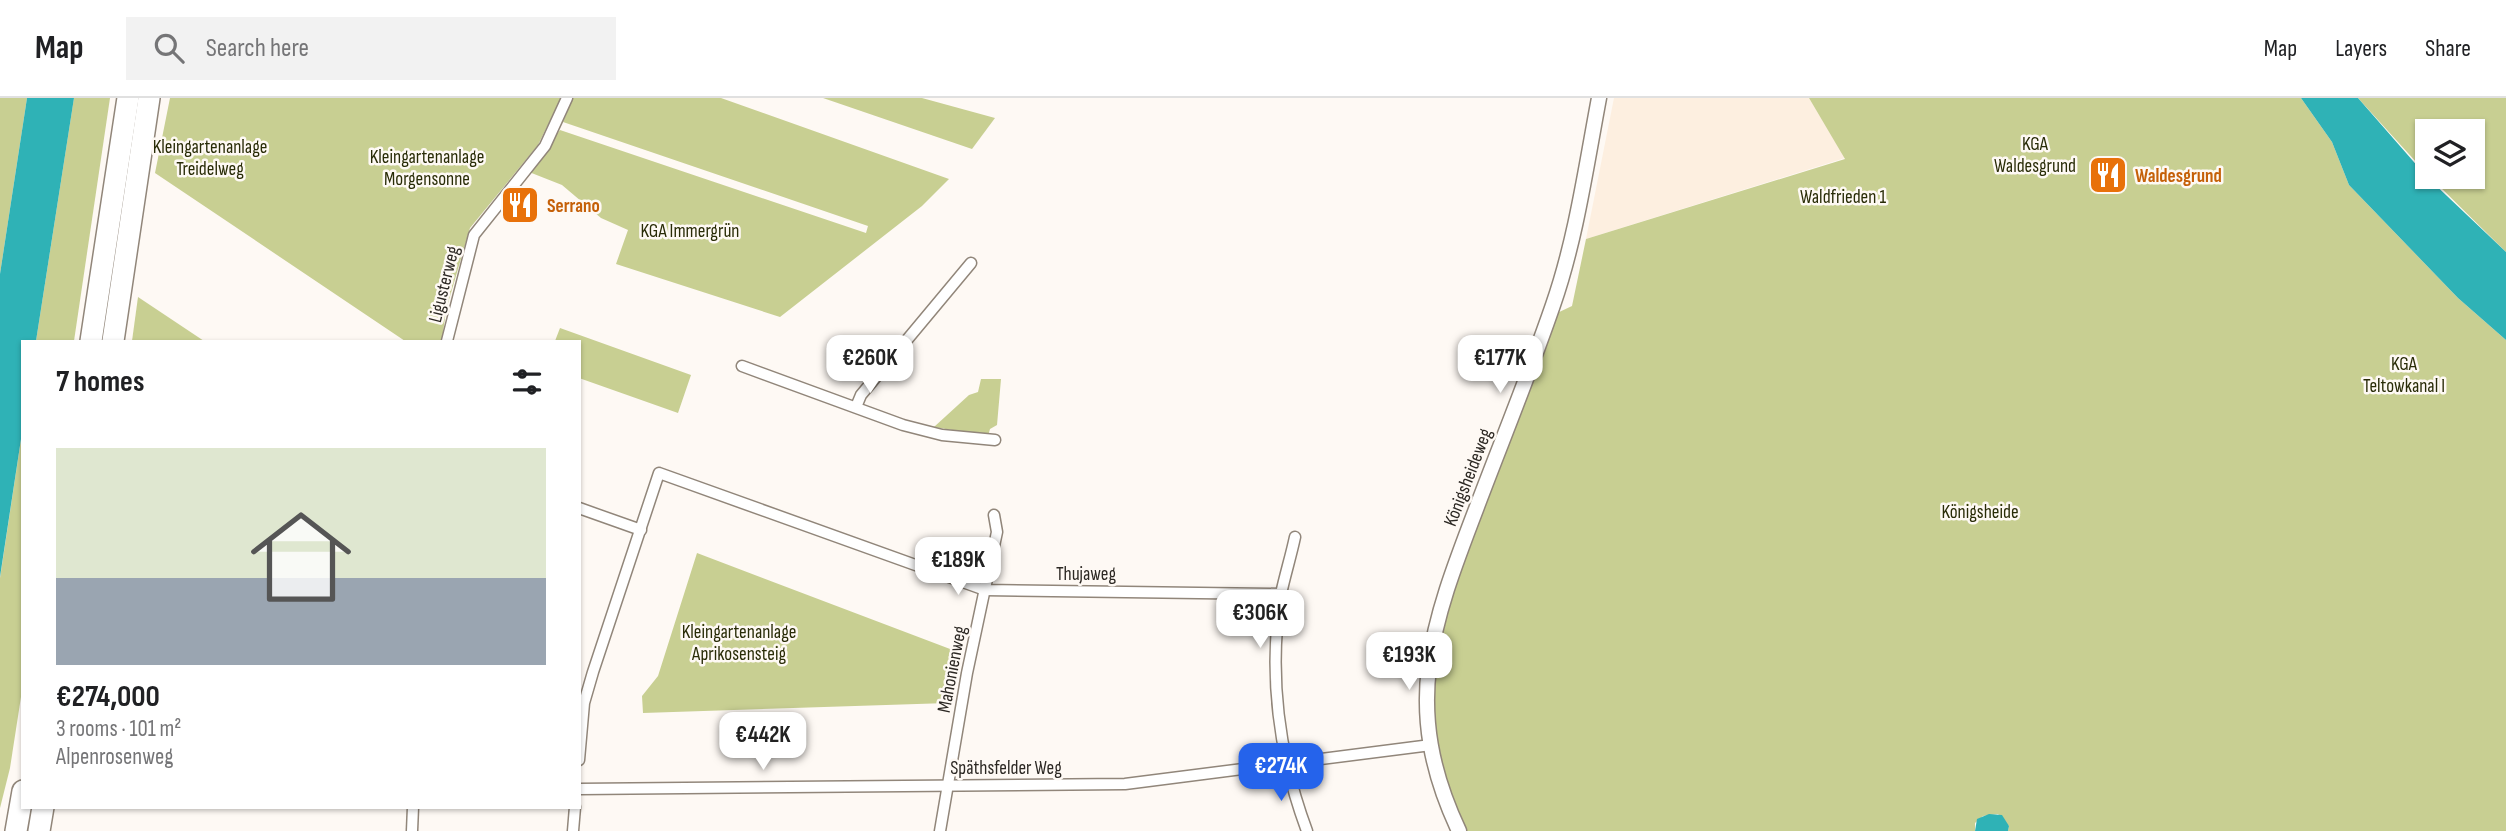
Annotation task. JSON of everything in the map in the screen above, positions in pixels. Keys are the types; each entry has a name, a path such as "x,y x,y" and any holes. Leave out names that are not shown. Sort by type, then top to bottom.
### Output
{"highway":[{"path":"91,340 128,98"},
{"path":"113,340 149,98"},
{"path":"16,831 21,802"},
{"path":"39,831 43,809"},
{"path":"51,831 53,809"}],"street":[{"name":"Ligusterweg","path":"447,340 474,235 545,146 567,98"},
{"name":"Königsheideweg","path":"1459,831 1437,773 1432,745 1427,687 1435,623 1564,271 1600,98"},
{"path":"856,407 861,395 971,263"},
{"path":"742,366 903,425 942,435 995,440"},
{"name":"Thujaweg","path":"641,530 659,473 985,590 1281,594"},
{"path":"581,509 641,530 587,693 581,743"},
{"name":"Mahonienweg","path":"940,831 967,673 997,532 994,515"},
{"path":"1295,537 1281,594 1276,688 1286,764 1307,831"},
{"name":"Späthsfelder Weg","path":"581,789 1125,784 1432,745"},
{"path":"411,831 413,809"},
{"path":"573,831 575,809"}],"shaded area":[{"path":"1614,98 1809,98 1845,158 1586,239"}],"green space":[{"path":"0,98 27,98 0,274"},
{"path":"74,98 110,98 74,340 36,340"},
{"path":"170,98 561,98 538,145 470,228 446,310 442,340 404,340 155,173"},
{"name":"KGA Immergrün","path":"573,98 721,98 949,179 922,206 780,317 616,264 628,230 601,218 562,185 529,172 560,130 866,233 868,226 563,122"},
{"path":"823,98 922,98 995,118 972,149"},
{"name":"Königsheide","path":"1809,98 2301,98 2332,142 2349,185 2458,298 2506,340 2506,831 2008,831 2009,826 1998,814 1983,816 1975,823 1975,831 1467,831 1447,786 1438,754 1432,701 1441,622 1555,314 1572,306 1586,239 1845,159"},
{"path":"2358,98 2506,98 2506,252 2442,189 2485,189 2485,119 2415,119 2415,161"},
{"path":"138,297 202,340 132,340"},
{"path":"560,328 691,375 678,413 581,379 581,340 555,340"},
{"path":"981,379 1001,379 997,425 990,429 988,436 934,427 969,395 978,392"},
{"path":"21,439 21,697 10,768 0,808 0,578"},
{"name":"Kleingartenanlage Aprikosensteig","path":"697,553 958,652 948,703 643,713 642,696 658,676"}],"water":[{"path":"27,98 74,98 36,340 21,340 21,439 0,577 0,274"},
{"path":"2301,98 2358,98 2415,163 2415,189 2440,189 2506,252 2506,340 2458,298 2349,185 2332,142"},
{"path":"1989,814 2002,815 2009,826 2008,831 1975,831 1977,819"}],"place":[{"name":"Waldesgrund","path":"2108,175"},
{"name":"Serrano","path":"520,205"}],"park label":[{"name":"KGA Waldesgrund","path":"2035,154"},
{"name":"Kleingartenanlage Treidelweg","path":"210,157"},
{"name":"Kleingartenanlage Morgensonne","path":"427,167"},
{"name":"Waldfrieden 1","path":"1843,196"},
{"name":"KGA Teltowkanal I","path":"2404,374"}]}
